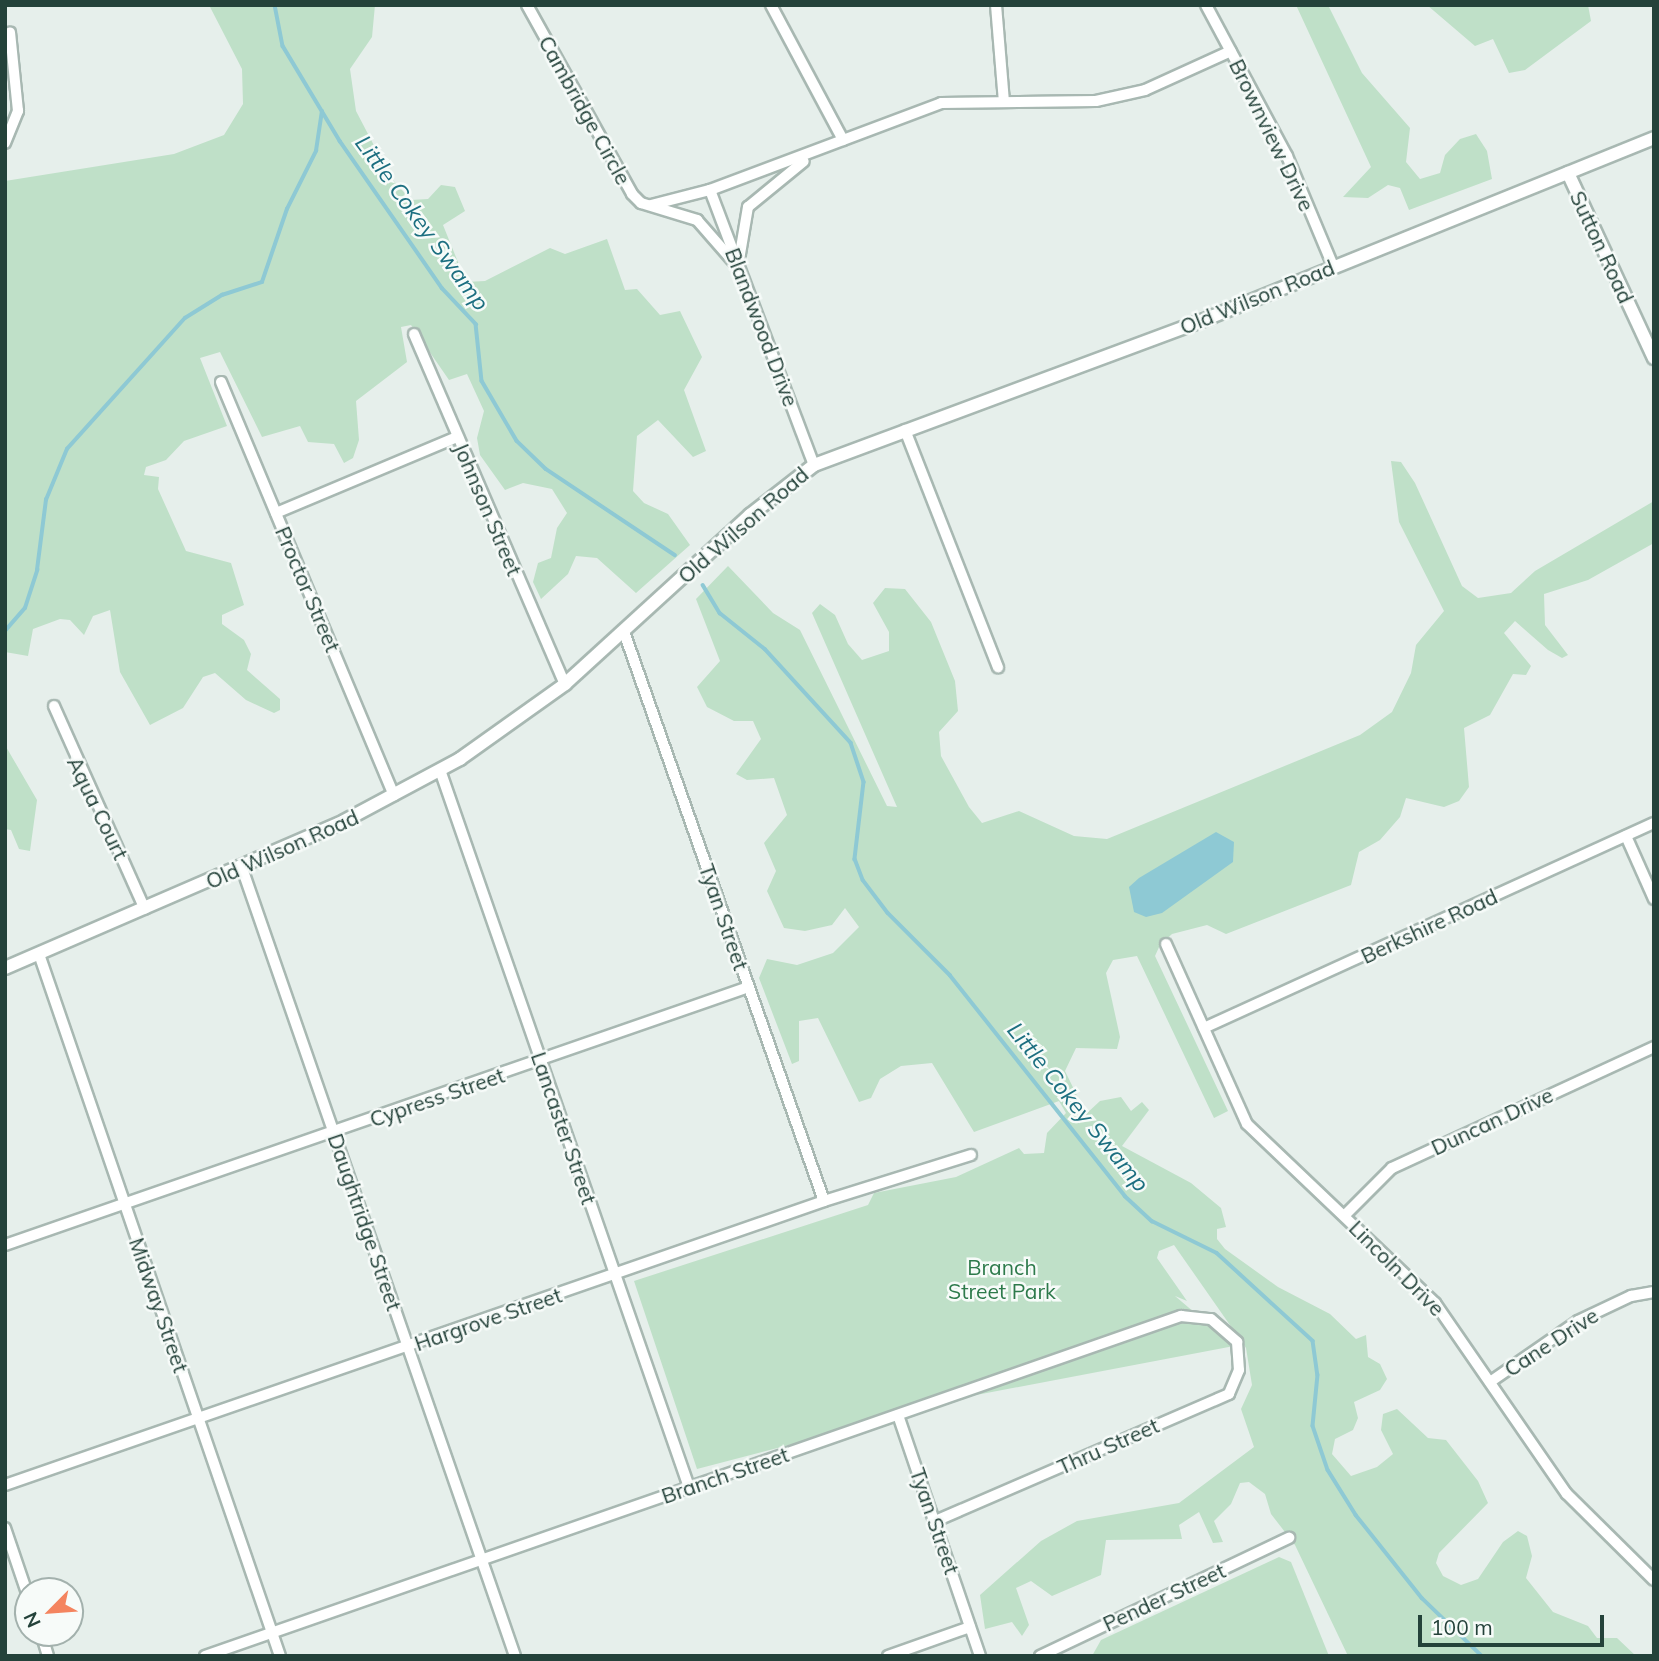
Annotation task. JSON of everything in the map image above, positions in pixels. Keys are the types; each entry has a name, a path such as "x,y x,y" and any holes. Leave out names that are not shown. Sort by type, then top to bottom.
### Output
{"street":[{"name":"Cambridge Circle","path":"527,5 632,194 652,205"},
{"path":"771,5 843,140"},
{"path":"996,5 1004,102"},
{"name":"Brownview Drive","path":"1206,5 1287,156 1333,266"},
{"path":"5,143 18,111 10,32"},
{"path":"652,205 710,190 942,103 1067,104 1121,96 1231,51"},
{"name":"Old Wilson Road","path":"5,968 242,868 440,770 565,684 750,515 814,465 1333,266 1654,138"},
{"path":"739,268 739,234 748,207 816,152"},
{"name":"Sutton Road","path":"1568,173 1654,358"},
{"name":"Blandwood Drive","path":"710,190 814,465"},
{"path":"652,205 697,220 739,268"},
{"name":"Johnson Street","path":"414,334 565,684"},
{"name":"Proctor Street","path":"221,383 394,795"},
{"path":"905,430 998,667"},
{"path":"276,513 457,437"},
{"name":"Tyan Street","path":"624,632 824,1201"},
{"name":"Aqua Court","path":"54,706 145,909"},
{"name":"Lancaster Street","path":"440,770 689,1487"},
{"name":"Berkshire Road","path":"1205,1028 1654,823"},
{"path":"1626,836 1654,899"},
{"name":"Daughtridge Street","path":"242,868 515,1656"},
{"name":"Lincoln Drive","path":"1166,944 1247,1124 1345,1215 1441,1310 1567,1494 1654,1580"},
{"name":"Midway Street","path":"39,954 280,1656"},
{"name":"Cypress Street","path":"5,1245 748,987"},
{"name":"Duncan Drive","path":"1345,1215 1380,1177 1407,1160 1654,1047"},
{"name":"Hargrove Street","path":"5,1485 824,1201 971,1155"},
{"name":"Cane Drive","path":"1490,1382 1587,1316 1631,1296 1654,1292"},
{"name":"Branch Street","path":"205,1656 1181,1316 1211,1319 1237,1342"},
{"name":"Thru Street","path":"936,1521 1229,1394 1239,1370 1237,1342"},
{"name":"Tyan Street","path":"898,1415 970,1627"},
{"path":"5,1528 22,1577"},
{"name":"Pender Street","path":"1040,1656 1289,1538"},
{"path":"888,1656 970,1627 981,1656"}],"green space":[{"path":"209,5 375,5 372,37 350,69 356,111 391,178 411,200 428,199 441,185 455,187 465,211 443,225 466,282 485,281 550,248 565,254 607,239 625,290 637,289 660,315 680,311 702,357 684,390 706,451 693,457 658,420 637,436 633,491 644,503 668,514 690,545 636,593 597,558 576,556 568,574 541,599 533,582 538,563 551,558 557,528 567,513 552,489 523,483 505,490 480,455 477,438 484,411 467,374 449,380 411,325 401,327 407,362 356,401 359,440 353,458 344,463 334,444 308,442 300,426 262,437 220,352 200,358 227,426 184,441 166,460 146,467 144,475 159,477 158,489 186,551 231,563 244,605 222,615 222,624 244,640 251,654 247,670 280,699 280,710 274,713 246,700 215,673 203,677 183,708 150,725 120,672 110,610 93,616 84,635 70,620 60,619 33,629 28,656 5,652 5,181 174,154 224,135 243,104 242,69"},
{"path":"1296,5 1328,5 1362,73 1410,128 1406,162 1420,179 1440,173 1445,155 1460,139 1476,134 1487,151 1492,179 1409,210 1400,188 1388,185 1368,198 1343,197 1371,167"},
{"path":"1427,5 1588,5 1591,21 1525,70 1509,73 1493,39 1475,46"},
{"name":"Branch Street Park","path":"1391,461 1401,462 1415,483 1462,586 1478,598 1511,593 1535,571 1654,501 1654,543 1588,580 1544,594 1545,625 1568,655 1562,658 1548,650 1515,621 1504,633 1531,666 1526,675 1513,674 1490,715 1464,728 1469,787 1459,801 1444,807 1406,798 1400,817 1380,840 1359,852 1351,885 1226,934 1207,925 1172,934 1160,945 1155,956 1228,1111 1214,1118 1137,956 1113,960 1106,973 1120,1037 1117,1049 1076,1048 1065,1071 1086,1114 1100,1101 1121,1097 1131,1111 1142,1102 1149,1110 1122,1146 1191,1183 1221,1208 1226,1227 1217,1229 1217,1239 1225,1249 1278,1287 1330,1314 1356,1339 1366,1335 1368,1357 1380,1364 1387,1379 1380,1390 1354,1402 1358,1418 1353,1430 1335,1439 1332,1454 1351,1476 1377,1467 1393,1454 1381,1430 1383,1414 1397,1409 1428,1438 1446,1440 1478,1481 1488,1503 1439,1553 1436,1563 1443,1576 1461,1585 1478,1579 1503,1542 1518,1531 1527,1536 1532,1556 1526,1578 1553,1612 1588,1626 1597,1638 1617,1638 1636,1656 1348,1656 1295,1545 1271,1514 1265,1494 1249,1482 1240,1483 1231,1504 1214,1521 1223,1542 1213,1543 1199,1512 1179,1525 1182,1539 1106,1540 1101,1575 1052,1596 1031,1581 1016,1588 1029,1625 1022,1636 1012,1622 985,1629 980,1595 1041,1541 1077,1521 1179,1503 1254,1447 1241,1409 1252,1385 1246,1348 1174,1245 1159,1251 1157,1258 1187,1301 1175,1296 1234,1346 882,1413 843,1431 697,1469 634,1281 868,1205 874,1193 956,1177 1019,1148 1024,1154 1044,1153 1047,1133 1066,1113 1059,1101 974,1132 932,1063 901,1066 880,1079 871,1098 859,1102 818,1018 799,1021 799,1061 792,1064 759,978 767,959 797,965 833,953 859,927 845,908 832,925 805,931 784,928 767,891 776,871 764,843 787,815 774,778 747,780 736,774 761,739 753,721 734,721 707,707 697,687 720,661 696,599 728,566 773,613 800,630 887,806 897,807 812,613 820,604 835,615 848,644 862,660 889,651 889,632 873,603 885,588 905,589 931,622 955,681 958,711 939,732 941,756 969,807 982,823 1019,811 1074,836 1107,839 1360,735 1392,712 1411,673 1416,645 1444,611 1399,522"},
{"path":"5,745 37,800 30,851 19,849 11,830 5,829"},
{"path":"1279,1557 1291,1562 1329,1656 1092,1656 1101,1640"}],"water":[{"path":"1216,832 1234,842 1233,862 1162,913 1146,917 1134,912 1129,887 1139,878"}],"waterway":[{"name":"Little Cokey Swamp","path":"275,5 283,46 340,141 442,288 476,324 482,381 517,441 546,469 675,555"},
{"path":"5,631 25,608 37,570 46,500 67,449 185,318 222,295 262,282 287,209 316,151 322,111"},
{"name":"Little Cokey Swamp","path":"703,585 720,613 765,649 851,743 864,782 855,859 863,880 888,913 950,975 1125,1196 1152,1221 1217,1253 1313,1341 1318,1375 1313,1426 1328,1470 1356,1515 1422,1598 1482,1656"}]}
